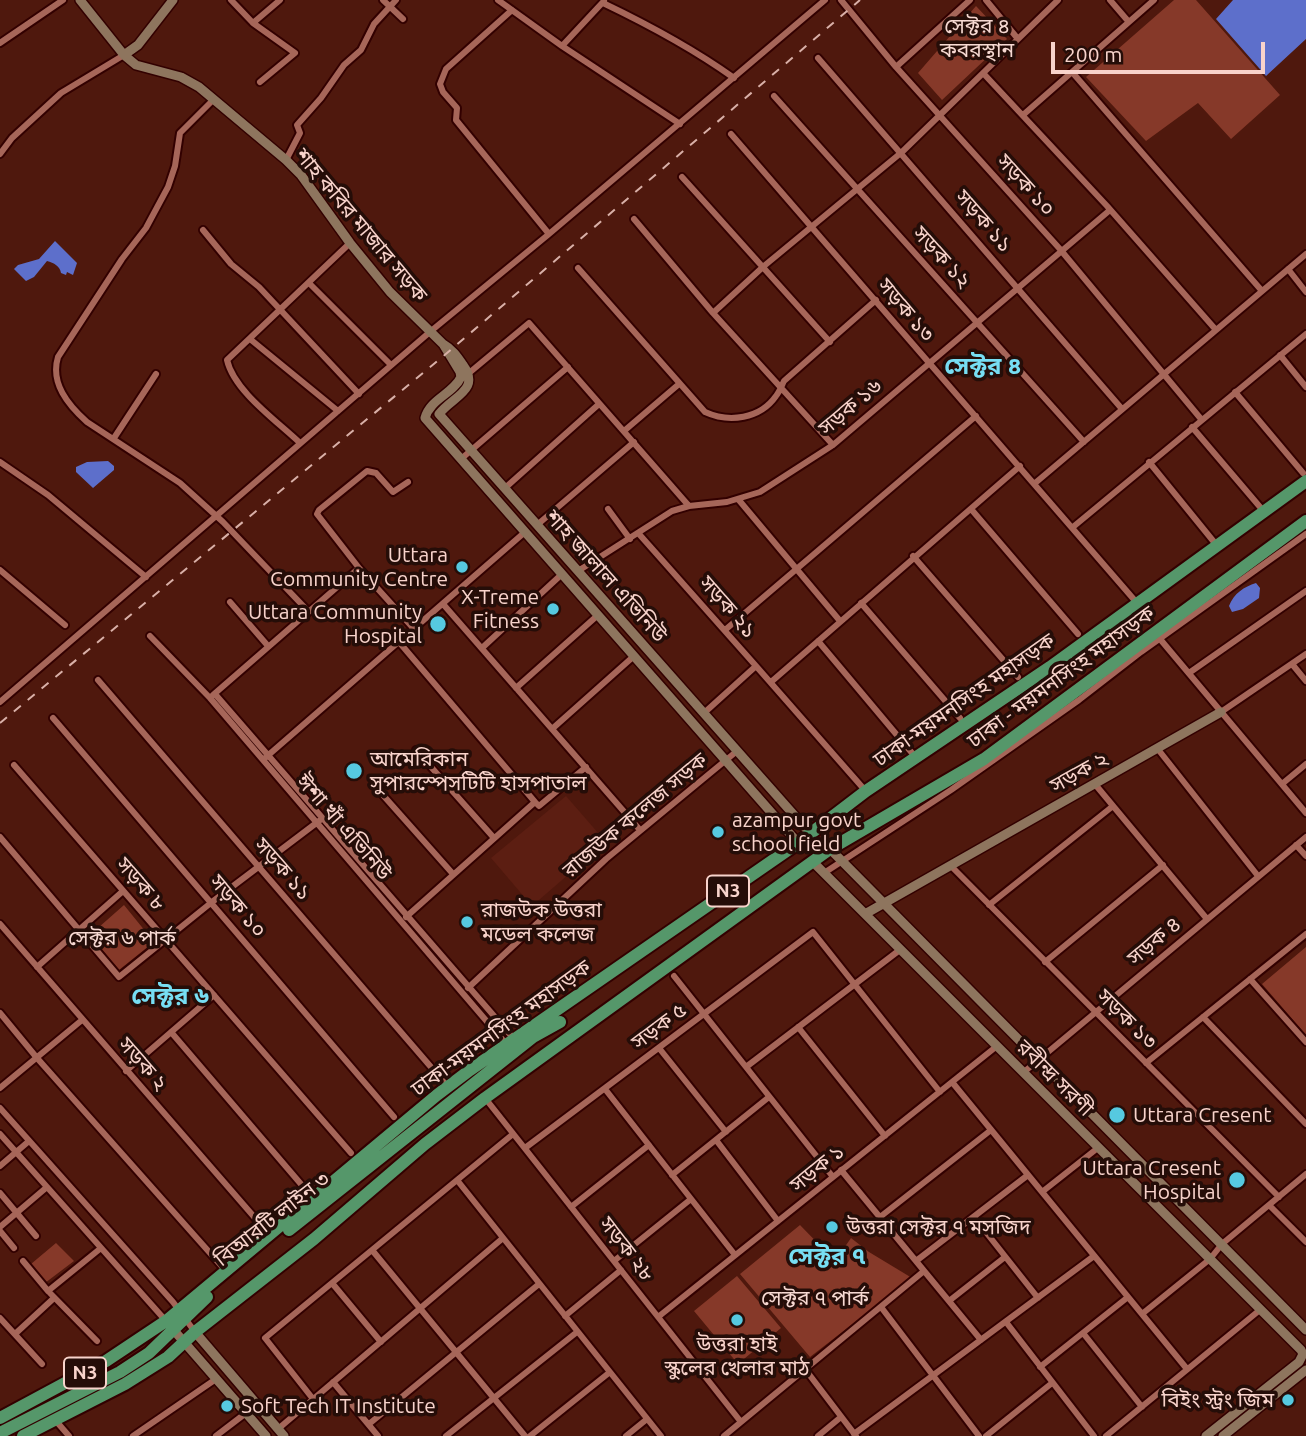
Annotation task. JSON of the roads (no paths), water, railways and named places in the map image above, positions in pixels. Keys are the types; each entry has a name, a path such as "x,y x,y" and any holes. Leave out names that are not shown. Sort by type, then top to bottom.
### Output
{"highway":[{"name":"ঢাকা-ময়মনসিংহ মহাসড়ক","path":"0,1418 170,1326 222,1267 437,1095 511,1042 559,1016 798,843 809,832 1041,673 1304,477"},
{"name":"ঢাকা - ময়মনসিংহ মহাসড়ক","path":"830,849 984,759 1306,521"},
{"name":"N3","path":"23,1436 56,1421 168,1357 195,1332 314,1239 425,1144 830,849"},
{"name":"বিআরটি লাইন ৩","path":"0,1433 120,1372 149,1353 170,1326 220,1283 559,1016"}],"street":[{"path":"0,43 62,0"},
{"name":"শাহ কবির মাজার সড়ক","path":"80,0 124,55 136,65 181,77 199,87 286,160 390,292 445,348"},
{"path":"0,154 12,138 61,93 138,46 173,0"},
{"path":"231,0 253,23 295,53 260,82"},
{"path":"253,23 280,0"},
{"path":"383,0 403,19"},
{"path":"286,160 300,133 297,125 321,98 344,65 361,50 374,24 396,0"},
{"path":"498,0 680,124"},
{"path":"0,702 391,365 825,0"},
{"name":"সড়ক ১০","path":"841,0 896,67 1062,252 1201,419"},
{"path":"896,67 970,0"},
{"path":"986,0 1018,39"},
{"path":"713,313 764,266 902,152 1058,0"},
{"path":"1110,0 1128,22"},
{"path":"1023,115 1154,0"},
{"path":"562,46 604,1 701,54 734,78"},
{"path":"512,10 446,69 440,84 443,92 457,108 456,120 549,234"},
{"name":"সড়ক ১১","path":"818,58 1122,409"},
{"path":"1072,72 1262,291"},
{"path":"983,73 1216,330"},
{"name":"সড়ক ১২","path":"774,96 1084,442"},
{"path":"213,100 180,133 175,166 168,187 146,228 122,259 58,357 54,370 56,382 74,411 180,483 308,611"},
{"name":"সড়ক ১৩","path":"731,134 1137,603"},
{"path":"682,177 830,342"},
{"name":"সড়ক ১৬","path":"578,571 672,511 738,499 768,488 832,445 1110,210"},
{"path":"634,219 713,313 832,445"},
{"path":"203,230 231,264 259,287 359,394"},
{"path":"300,443 244,391 230,371 227,360 349,243"},
{"path":"1034,484 1306,254"},
{"path":"578,268 705,412 724,418 747,416 758,411 776,397 784,381 876,300"},
{"path":"1288,269 1306,292"},
{"path":"309,283 391,365"},
{"path":"445,348 452,349 469,373 529,323 689,506"},
{"path":"1073,527 1306,334"},
{"path":"250,339 338,411"},
{"name":"শাহ জালাল এভিনিউ","path":"445,348 461,377 458,383 428,410 425,418 798,843"},
{"path":"1280,355 1306,387"},
{"path":"461,459 568,368"},
{"name":"শাহ জালাল এভিনিউ","path":"469,373 467,387 439,414 809,832"},
{"path":"114,438 156,374"},
{"path":"624,431 679,384"},
{"path":"1235,392 1304,477"},
{"path":"505,488 599,404"},
{"path":"725,630 976,416"},
{"path":"1192,427 1259,507"},
{"path":"537,525 634,442"},
{"path":"0,462 48,495 146,577"},
{"path":"1149,462 1214,542"},
{"path":"863,788 771,682 913,556 1020,466"},
{"path":"408,482 393,492 376,472 367,471 319,510 319,517 359,568 414,629"},
{"path":"738,499 840,621"},
{"path":"608,509 630,539"},
{"path":"971,509 1078,634"},
{"path":"265,757 525,532"},
{"name":"সড়ক ২১","path":"639,534 756,666 704,713"},
{"path":"824,873 951,790 1079,700 1306,534"},
{"path":"913,556 1018,677"},
{"path":"150,636 212,696 359,568"},
{"path":"0,570 65,625"},
{"path":"482,648 562,574"},
{"path":"1189,673 1306,591"},
{"path":"230,602 268,646"},
{"path":"861,603 960,719"},
{"path":"443,604 640,830"},
{"path":"516,688 598,615"},
{"path":"1160,639 1306,813"},
{"path":"818,641 912,753"},
{"path":"398,642 539,806 586,767"},
{"name":"সড়ক ২","path":"865,914 1222,712 1306,654"},
{"path":"552,729 634,656"},
{"path":"1292,664 1306,681"},
{"name":"সড়ক ২১","path":"713,705 756,666 771,682"},
{"name":"সড়ক ১১","path":"98,680 443,1081"},
{"name":"ঈশা খাঁ এভিনিউ","path":"212,696 320,820 463,992 511,1042"},
{"name":"সড়ক ১০","path":"53,718 394,1117"},
{"path":"1157,748 1258,876"},
{"path":"416,750 494,838"},
{"name":"রাজউক কলেজ সড়ক","path":"463,992 640,830 737,751"},
{"path":"1282,784 1306,764"},
{"name":"সড়ক ৮","path":"14,765 351,1153"},
{"path":"1094,783 1207,919"},
{"path":"373,785 453,874"},
{"path":"402,921 535,802"},
{"path":"989,905 1113,806"},
{"path":"0,837 119,977 320,820 409,915 511,1042"},
{"name":"সড়ক ৪","path":"1024,1072 1306,837"},
{"path":"1296,845 1306,856"},
{"name":"রবীন্দ্র সরণী","path":"830,849 1306,1330"},
{"name":"রবীন্দ্র সরণী","path":"813,862 1210,1259 1304,1348"},
{"name":"সড়ক ১৩","path":"950,865 1279,1197"},
{"path":"1045,962 1163,865"},
{"path":"37,967 123,891"},
{"name":"সড়ক ২","path":"0,924 262,1226"},
{"name":"সড়ক ৫","path":"525,1149 813,932 855,985"},
{"path":"1146,1063 1306,934"},
{"path":"746,1067 901,949"},
{"path":"674,976 833,1177"},
{"path":"1250,979 1306,1042"},
{"path":"855,985 940,1091"},
{"path":"126,1071 214,995"},
{"path":"0,1013 37,1059 222,1267"},
{"path":"1203,1017 1306,1124"},
{"path":"0,1088 82,1020"},
{"path":"798,1027 885,1136"},
{"path":"172,1031 306,1190"},
{"name":"সড়ক ১","path":"658,1317 998,1046"},
{"path":"659,1048 726,1132"},
{"path":"952,1082 1187,1369"},
{"path":"605,1089 735,1255"},
{"path":"672,1175 769,1097"},
{"name":"সড়ক ২৮","path":"485,1098 741,1422"},
{"path":"0,1108 173,1303 281,1433 313,1399 503,1238"},
{"path":"880,1217 991,1130"},
{"path":"0,1134 266,1436"},
{"path":"313,1399 265,1338 513,1134"},
{"path":"716,1140 778,1221"},
{"path":"0,1166 29,1141"},
{"path":"571,1207 649,1145"},
{"path":"1042,1192 1099,1147"},
{"path":"841,1170 981,1340"},
{"path":"1142,1314 1210,1259 1222,1244 1306,1174"},
{"path":"916,1261 1028,1175"},
{"path":"457,1180 661,1436"},
{"path":"14,1248 0,1229 47,1187"},
{"path":"0,1193 36,1236"},
{"path":"614,1261 691,1199"},
{"path":"1269,1205 1306,1242"},
{"path":"974,1217 1038,1298"},
{"path":"48,1291 101,1248"},
{"path":"372,1250 528,1436 610,1372"},
{"path":"805,1369 855,1435 1094,1256"},
{"path":"949,1301 1005,1257"},
{"path":"23,1261 54,1298 97,1341"},
{"path":"565,1316 621,1270"},
{"path":"724,1436 924,1271"},
{"path":"332,1283 381,1342"},
{"path":"369,1424 539,1284"},
{"path":"1040,1367 1128,1297"},
{"path":"15,1334 54,1298"},
{"path":"881,1307 979,1436"},
{"path":"1106,1436 1261,1309"},
{"path":"0,1318 42,1364"},
{"path":"1006,1322 1094,1436"},
{"path":"446,1436 577,1332"},
{"path":"1083,1333 1142,1406"},
{"path":"1206,1436 1299,1362 1304,1348"},
{"path":"1223,1436 1306,1370"},
{"path":"133,1436 216,1379"},
{"path":"333,1382 378,1436"},
{"path":"986,1436 1052,1383"},
{"path":"216,1436 246,1413"},
{"path":"818,1436 841,1417"},
{"path":"626,1436 647,1419"},
{"path":"56,1421 69,1436"}],"water":[{"path":"1233,0 1306,0 1306,39 1266,76 1216,19"},
{"path":"55,241 77,263 73,275 61,273 56,265 47,261 34,277 26,281 14,269 18,265 39,259"},
{"path":"108,461 114,466 114,470 93,488 76,472 76,467 87,462"},
{"path":"1256,583 1260,588 1259,598 1243,609 1232,612 1229,606 1234,597"}],"railway":[{"path":"0,723 447,353 860,0"}],"place":[{"name":"Uttara Community Centre","path":"462,567"},
{"name":"X-Treme Fitness","path":"553,609"},
{"name":"Uttara Community Hospital","path":"438,624"},
{"name":"আমেরিকান সুপারস্পেসটিটি হাসপাতাল","path":"354,771"},
{"name":"azampur govt school field","path":"718,832"},
{"name":"রাজউক উত্তরা মডেল কলেজ","path":"467,922"},
{"name":"Uttara Cresent","path":"1117,1115"},
{"name":"Uttara Cresent Hospital","path":"1237,1180"},
{"name":"উত্তরা সেক্টর ৭ মসজিদ","path":"832,1227"},
{"name":"উত্তরা হাই স্কুলের খেলার মাঠ","path":"737,1320"},
{"name":"বিইং স্ট্রং জিম","path":"1288,1400"},
{"name":"Soft Tech IT Institute","path":"227,1406"}],"district":[{"name":"সেক্টর ৪","path":"983,366"},
{"name":"সেক্টর ৬","path":"170,996"},
{"name":"সেক্টর ৭","path":"827,1256"}],"park label":[{"name":"সেক্টর ৪ কবরস্থান","path":"977,38"},
{"name":"সেক্টর ৬ পার্ক","path":"122,938"},
{"name":"সেক্টর ৭ পার্ক","path":"815,1298"}]}
